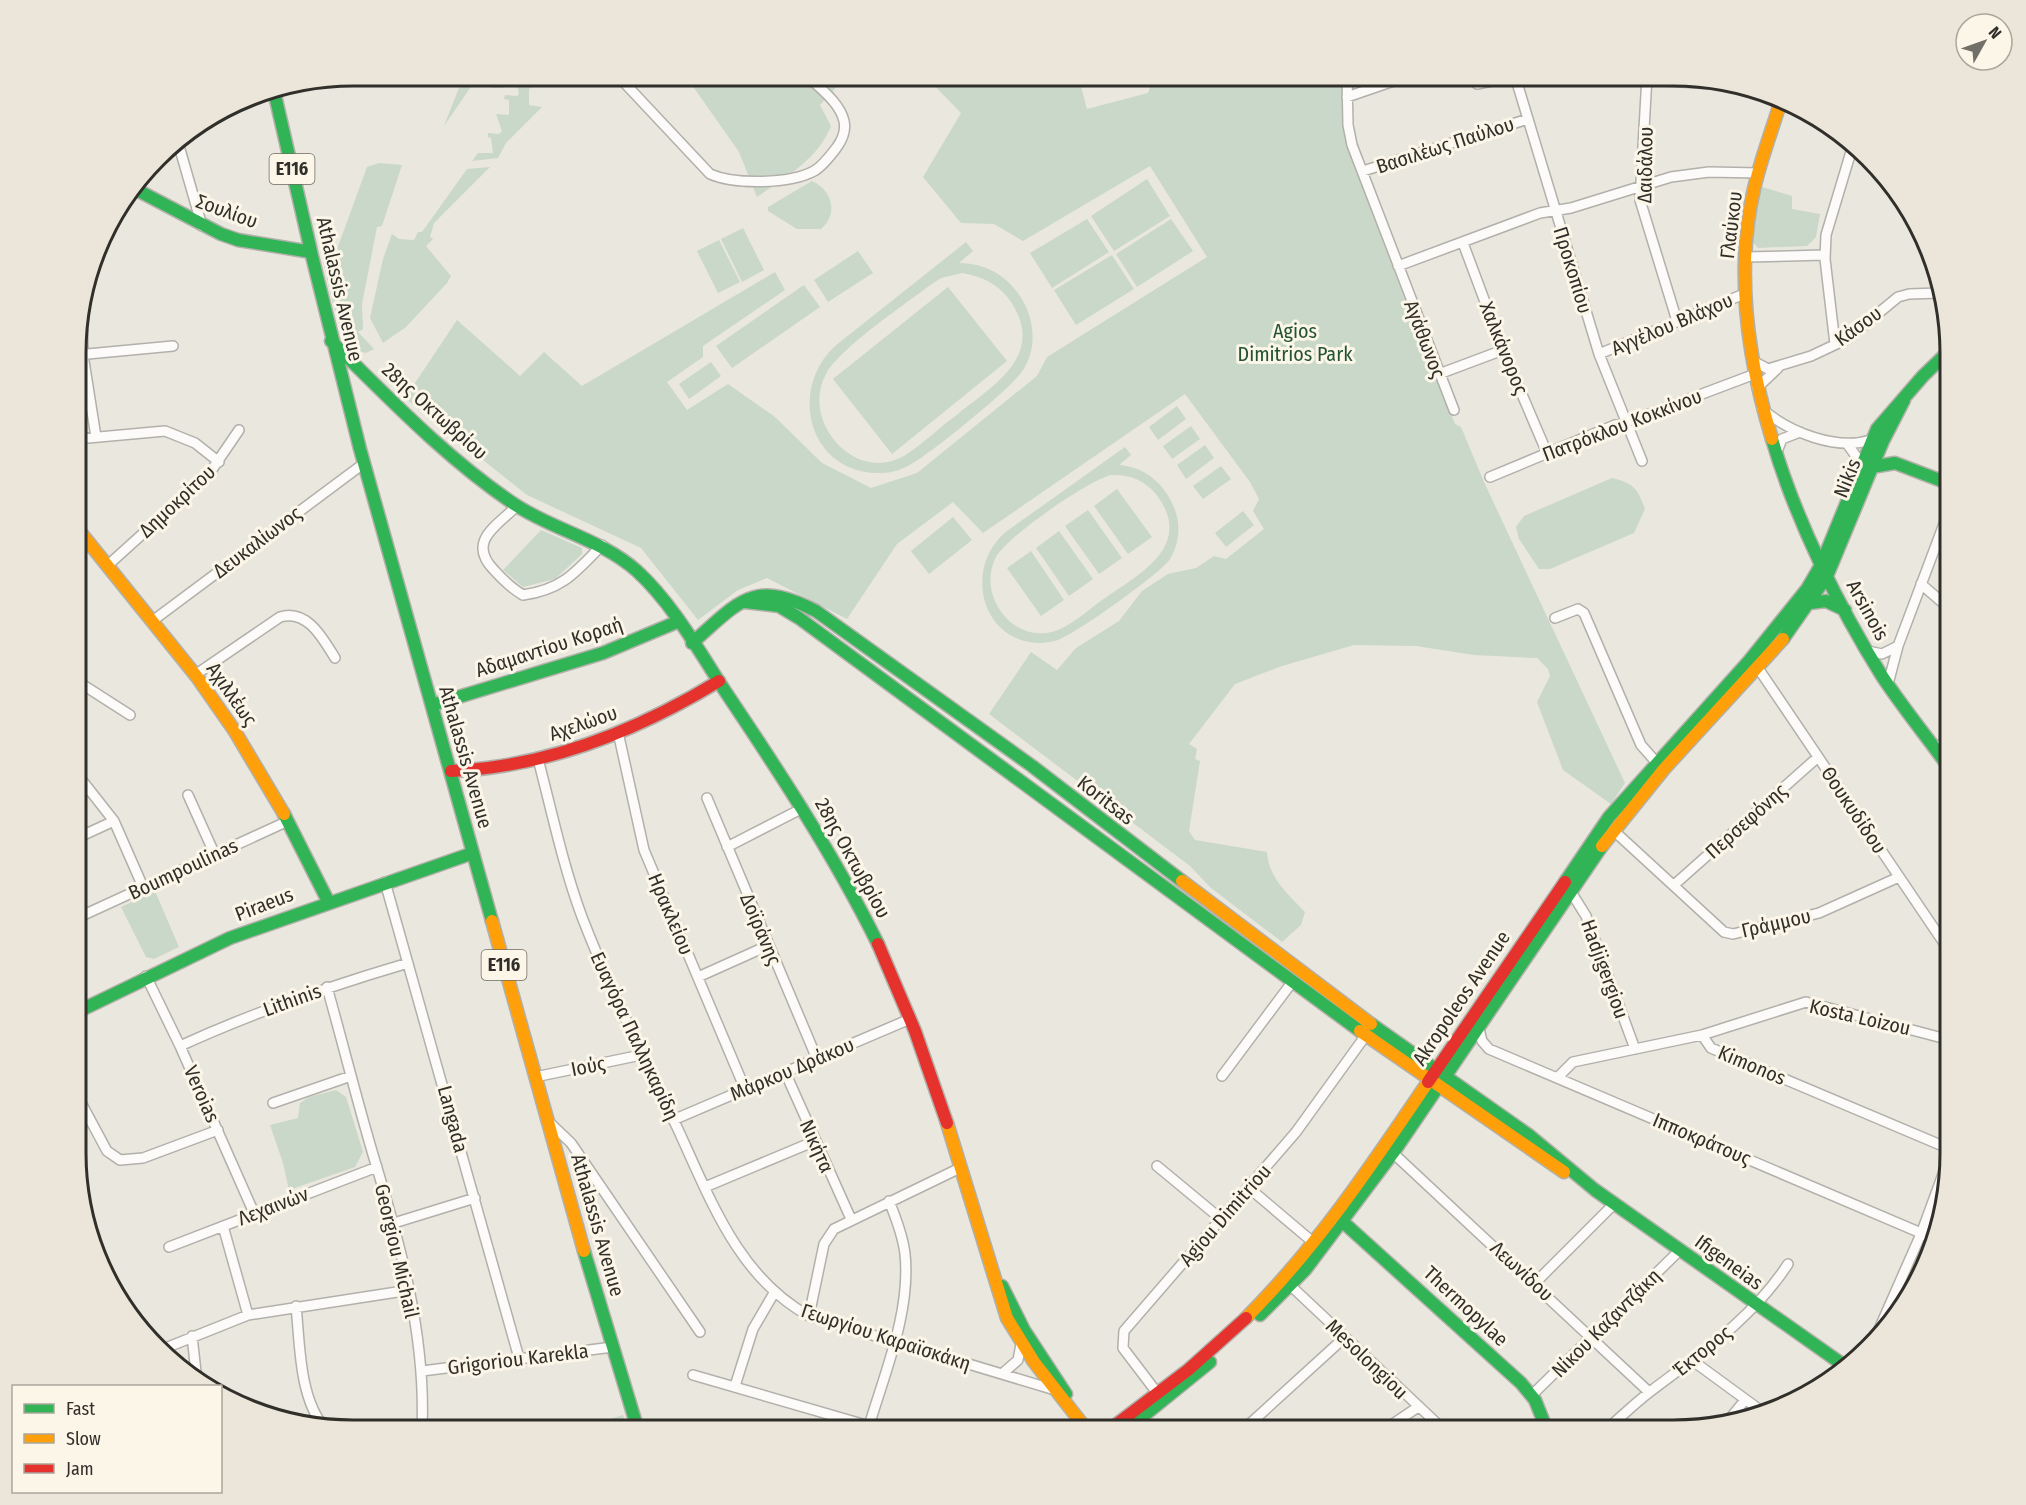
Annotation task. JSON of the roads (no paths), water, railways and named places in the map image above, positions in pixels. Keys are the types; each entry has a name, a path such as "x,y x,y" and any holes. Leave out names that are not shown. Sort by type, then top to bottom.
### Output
{"street":[{"path":"627,86 710,174 724,179 750,182 813,171 840,143 844,127 842,117 833,101 817,86"},
{"name":"Αγάθωνος","path":"1347,86 1350,137 1454,410"},
{"path":"1347,97 1380,86"},
{"name":"Προκοπίου","path":"1519,86 1599,354 1642,461"},
{"name":"Δαιδάλου","path":"1647,86 1643,185 1640,200 1677,321"},
{"name":"Athalassis Avenue","path":"276,97 330,341 363,464 535,1077 635,1420"},
{"name":"Γλαύκου","path":"1761,407 1744,294 1746,257 1752,201 1779,107"},
{"name":"Βασιλέως Παύλου","path":"1363,171 1528,119"},
{"path":"180,149 202,226"},
{"path":"1835,344 1825,255 1829,223 1851,153"},
{"path":"1398,267 1540,213 1555,211 1684,174 1759,173"},
{"name":"Σουλίου","path":"140,192 202,226 238,240 310,250"},
{"name":"Χαλκάνορος","path":"1463,243 1503,350 1547,453"},
{"path":"1746,257 1825,255"},
{"name":"Κάσου","path":"1757,388 1778,368 1847,339 1898,297 1909,294 1933,293"},
{"name":"Αγγέλου Βλάχου","path":"1599,354 1744,294"},
{"name":"28ης Οκτωβρίου","path":"330,341 430,436 517,506 602,545 631,563 719,681 803,808 858,905 891,972 910,1019 960,1168 998,1296 1021,1344 1080,1420"},
{"path":"86,354 173,346"},
{"path":"1439,374 1503,350"},
{"name":"Nikis","path":"1824,570 1877,440 1901,410 1905,396 1941,358"},
{"path":"1754,367 1778,368"},
{"name":"Πατρόκλου Κοκκίνου","path":"1490,477 1615,425 1626,423 1754,367"},
{"path":"86,386 96,437"},
{"path":"1761,407 1776,420 1800,432 1848,445 1877,440 1895,463"},
{"path":"1761,407 1775,457"},
{"name":"Δημοκρίτου","path":"107,566 189,493 219,462 239,430"},
{"path":"86,438 165,431 195,443 219,462"},
{"path":"1775,457 1782,439 1800,432"},
{"path":"1848,445 1867,465 1895,463 1941,481"},
{"name":"Arsinois","path":"1775,457 1824,570 1868,651 1888,684 1941,756"},
{"name":"Δευκαλίωνος","path":"152,622 363,464"},
{"name":"Nikis","path":"1824,570 1834,534 1867,465"},
{"path":"517,506 486,536 481,545 481,554 506,583 523,595 542,592 560,585 602,545"},
{"path":"1806,532 1820,538 1834,534"},
{"path":"1888,684 1898,646 1941,532"},
{"name":"Αχιλλέως","path":"86,548 107,566 229,721 288,821 328,901"},
{"name":"Akropoleos Avenue","path":"1123,1420 1231,1333 1314,1243 1437,1078 1479,1029 1613,830 1664,769 1758,668 1810,603 1824,570"},
{"name":"Akropoleos Avenue","path":"1138,1420 1237,1339 1291,1286 1343,1222 1393,1153 1437,1078 1579,858 1609,817 1780,624 1824,570"},
{"path":"1921,584 1941,601"},
{"name":"Koritsas","path":"692,643 741,602 761,593 790,595 816,610 1032,766 1437,1078"},
{"path":"1810,603 1826,601 1847,612"},
{"name":"Koritsas","path":"741,602 768,603 799,618 1146,877 1366,1035 1437,1078"},
{"path":"1555,618 1578,609 1584,613 1615,678 1641,745 1656,762"},
{"path":"195,675 280,616 289,614 300,616 318,631 335,658"},
{"name":"Αδαμαντίου Κοραή","path":"432,705 603,653 677,622"},
{"path":"1868,651 1882,654 1898,646"},
{"name":"Θουκυδίδου","path":"1758,668 1941,939"},
{"name":"Αχελώου","path":"451,771 485,771 538,759 666,713 719,681"},
{"path":"86,687 130,714"},
{"name":"Ηρακλείου","path":"618,732 644,850 745,1089"},
{"path":"1936,749 1941,745"},
{"name":"Περσεφόνης","path":"1674,885 1818,757"},
{"name":"Ευαγόρα Παλληκαρίδη","path":"538,759 581,915 641,1056 738,1251 774,1293"},
{"path":"86,785 114,821 143,887"},
{"path":"188,795 215,855"},
{"name":"Δοϊράνης","path":"707,798 767,946 817,1059"},
{"path":"727,847 803,808"},
{"path":"86,834 114,821"},
{"name":"Boumpoulinas","path":"86,914 288,821"},
{"name":"Γράμμου","path":"1613,830 1724,932 1734,934 1819,913 1899,877"},
{"name":"Piraeus","path":"86,1007 146,976 230,938 328,901 473,853"},
{"name":"Langada","path":"385,882 519,1358"},
{"name":"Hadjigergiou","path":"1571,892 1586,916 1635,1049"},
{"path":"698,977 767,946"},
{"name":"Lithinis","path":"180,1046 238,1020 327,987 408,963"},
{"name":"Veroias","path":"146,976 180,1046 254,1213"},
{"path":"1221,1076 1293,981"},
{"name":"Georgiou Michail","path":"327,987 394,1223 410,1290 422,1371 422,1420"},
{"name":"Kosta Loizou","path":"1702,1035 1806,1002 1941,1038"},
{"name":"Μάρκου Δράκου","path":"673,1120 910,1019"},
{"name":"Ιπποκράτους","path":"1479,1029 1482,1041 1489,1049 1927,1236"},
{"name":"Agiou Dimitriou","path":"1158,1394 1123,1348 1124,1331 1296,1132 1366,1035"},
{"name":"Kimonos","path":"1557,1078 1573,1062 1702,1035 1711,1048 1941,1145"},
{"name":"Ιούς","path":"535,1077 641,1056"},
{"name":"Νικήτα","path":"785,1072 851,1219"},
{"path":"273,1104 351,1076"},
{"name":"Ifigeneias","path":"1437,1078 1543,1159 1595,1190 1839,1362"},
{"path":"86,1111 108,1151 120,1160 143,1158 218,1130"},
{"path":"549,1122 571,1143 700,1332"},
{"path":"705,1187 815,1141"},
{"name":"Λεωνίδου","path":"1393,1153 1592,1336 1649,1392"},
{"path":"1157,1166 1221,1219"},
{"name":"Λεχαινών","path":"169,1246 377,1167"},
{"path":"809,1316 824,1244 834,1229 960,1168"},
{"path":"1249,1188 1314,1243"},
{"path":"1886,1314 1921,1234 1938,1188"},
{"path":"394,1223 475,1198"},
{"path":"871,1420 903,1301 905,1254 890,1201"},
{"path":"1535,1283 1614,1204"},
{"name":"Thermopylae","path":"1343,1222 1368,1242 1532,1395 1543,1420"},
{"path":"223,1226 248,1315"},
{"name":"28ης Οκτωβρίου","path":"983,1240 1021,1323 1062,1386 1071,1407"},
{"name":"Νίκου Καζαντζάκη","path":"1532,1395 1680,1250"},
{"name":"Έκτορος","path":"1617,1420 1649,1392 1693,1361 1772,1288 1788,1264"},
{"name":"Mesolongiou","path":"1291,1286 1433,1420"},
{"path":"169,1346 248,1315 410,1290"},
{"path":"735,1386 753,1329 774,1293"},
{"name":"Γεωργίου Καραϊσκάκη","path":"774,1293 809,1316 1055,1390"},
{"path":"296,1306 307,1390 316,1417"},
{"path":"192,1336 196,1368"},
{"path":"1254,1420 1344,1338"},
{"path":"1002,1374 1018,1360 1021,1344"},
{"name":"Grigoriou Karekla","path":"422,1371 613,1347"},
{"path":"1693,1361 1755,1406"},
{"path":"693,1375 849,1420"},
{"path":"1735,1412 1745,1400"},
{"path":"1398,1420 1418,1407"}],"park label":[{"name":"Agios Dimitrios Park","path":"1295,342"}]}
